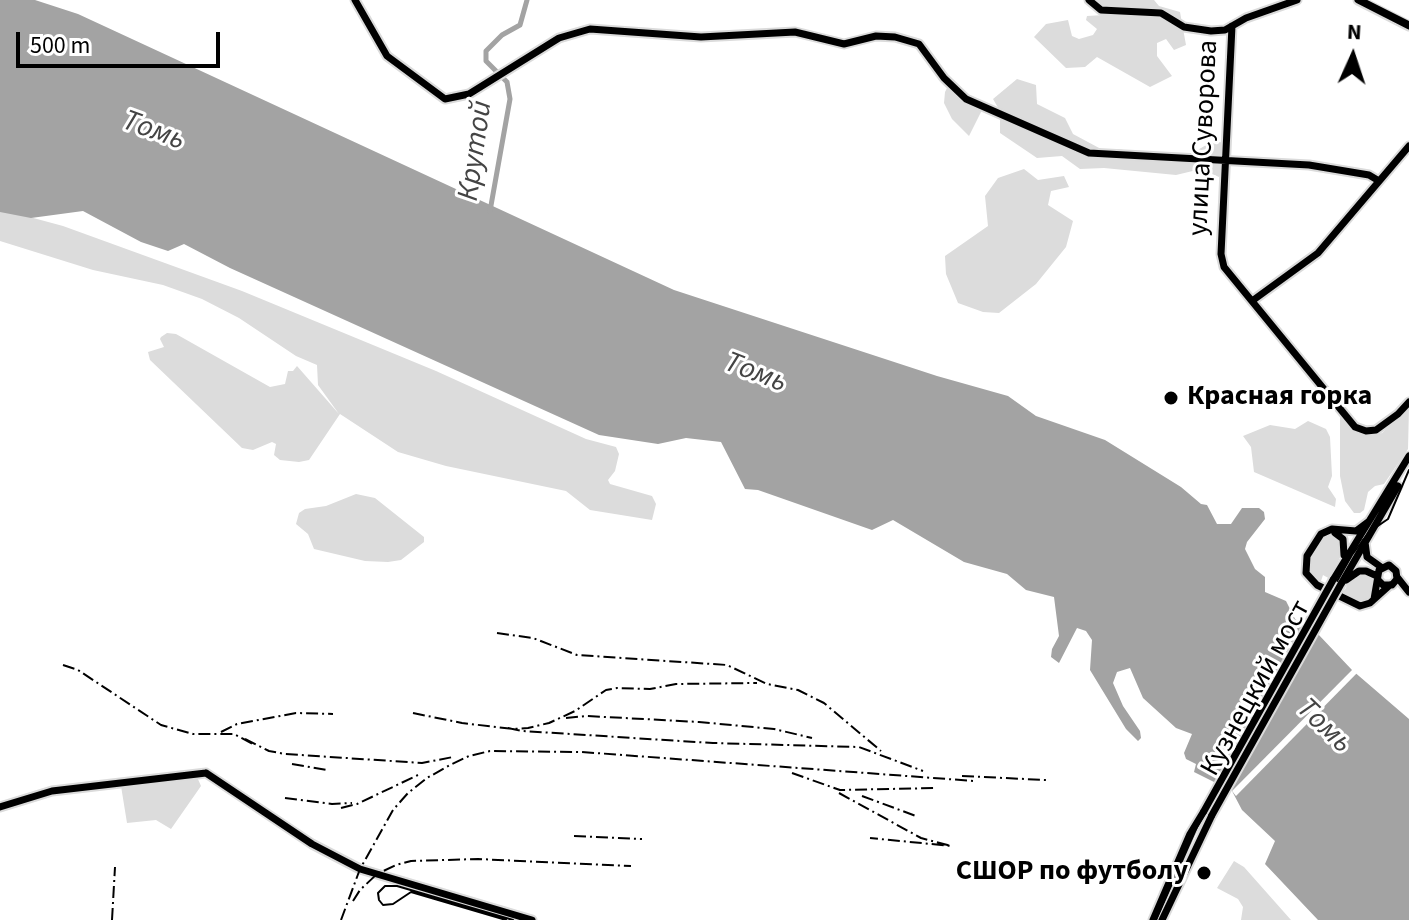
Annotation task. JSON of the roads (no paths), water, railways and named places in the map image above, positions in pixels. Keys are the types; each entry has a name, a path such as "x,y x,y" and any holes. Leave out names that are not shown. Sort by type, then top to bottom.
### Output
{"main road":[{"path":"355,0 381,49 445,98 462,97 559,38 590,29 701,37 795,32 844,44 876,36 903,38 919,44 944,78 966,99 1074,149 1089,153 1225,163 1309,165 1332,171 1367,174 1379,181"},
{"path":"1222,31 1246,18 1297,0"},
{"path":"1358,0 1409,26"},
{"path":"1090,1 1101,10 1161,13 1187,28 1228,33 1232,40"},
{"name":"улица Суворова","path":"1232,26 1222,261 1226,271 1358,429 1371,431 1381,427 1409,402"},
{"path":"1252,301 1318,253 1409,146"},
{"path":"1343,561 1409,456"},
{"path":"1337,582 1365,542 1409,463"},
{"path":"1368,522 1356,531 1325,531 1311,550 1305,567 1311,581 1355,605 1363,606 1397,577"},
{"path":"1311,550 1324,535 1336,533 1345,544 1337,582"},
{"path":"1365,542 1367,557 1381,567 1392,567 1409,592"},
{"path":"1374,599 1381,567"},
{"path":"1337,582 1354,572 1366,571 1383,585 1409,592"},
{"name":"Кузнецкий мост","path":"1208,813 1337,582"},
{"path":"206,773 210,779 306,843 353,869 523,920"},
{"path":"0,807 52,791 206,773 312,844 360,869 531,920"},
{"path":"1153,920 1190,834 1208,813"},
{"path":"1162,920 1208,813"}],"water":[{"name":"Томь","path":"0,0 35,0 78,14 674,290 937,376 1008,396 1036,416 1105,440 1207,505 1217,524 1231,524 1242,508 1259,508 1264,512 1265,519 1245,549 1255,569 1265,577 1265,592 1286,601 1295,619 1318,634 1352,670 1409,719 1409,920 1318,920 1265,864 1275,841 1242,810 1232,791 1194,772 1196,764 1186,759 1184,753 1192,734 1176,728 1143,698 1130,668 1117,672 1113,683 1123,706 1140,731 1138,741 1126,729 1090,670 1092,640 1086,631 1077,628 1059,663 1051,657 1059,636 1054,597 1026,590 1007,574 964,562 893,520 872,530 758,490 745,489 721,442 686,438 658,444 599,435 230,268 184,244 168,251 141,242 83,211 31,218 0,212"}],"waterway":[{"name":"Крутой","path":"490,211 510,99 507,82 486,61 486,51 502,35 520,25 527,0"}],"tram line":[{"path":"1365,0 1409,22"},
{"path":"1156,920 1197,827 1352,555 1369,532 1388,519 1409,470"},
{"path":"506,920 411,892 393,904 383,905 378,893 385,886 397,886 513,920"}],"railway":[{"path":"497,633 533,638 577,655 727,665 767,684 798,690 824,703 881,751"},
{"path":"63,665 78,670 161,725 193,734 234,734 253,744"},
{"path":"413,713 462,723 528,728 549,723 575,711 606,690 650,689 676,684 757,683"},
{"path":"221,732 237,724 296,713 333,714"},
{"path":"566,718 587,716 699,722 774,729 812,738"},
{"path":"508,728 713,743 859,747 923,771"},
{"path":"245,739 269,751 285,754 422,763 453,757"},
{"path":"341,920 360,869 393,810 427,778 469,756 490,751 582,752 974,781"},
{"path":"292,764 327,770"},
{"path":"792,773 840,790 936,788"},
{"path":"341,808 357,804 418,775"},
{"path":"962,776 1046,780"},
{"path":"839,793 921,838 951,846 870,838"},
{"path":"862,796 916,816"},
{"path":"285,798 332,804 352,803"},
{"path":"574,836 642,839"},
{"path":"353,901 377,874 411,861 478,859 631,866"},
{"path":"112,920 115,867"}],"place":[{"name":"Красная горка","path":"1171,398"},
{"name":"СШОР по футболу","path":"1204,873"}]}
